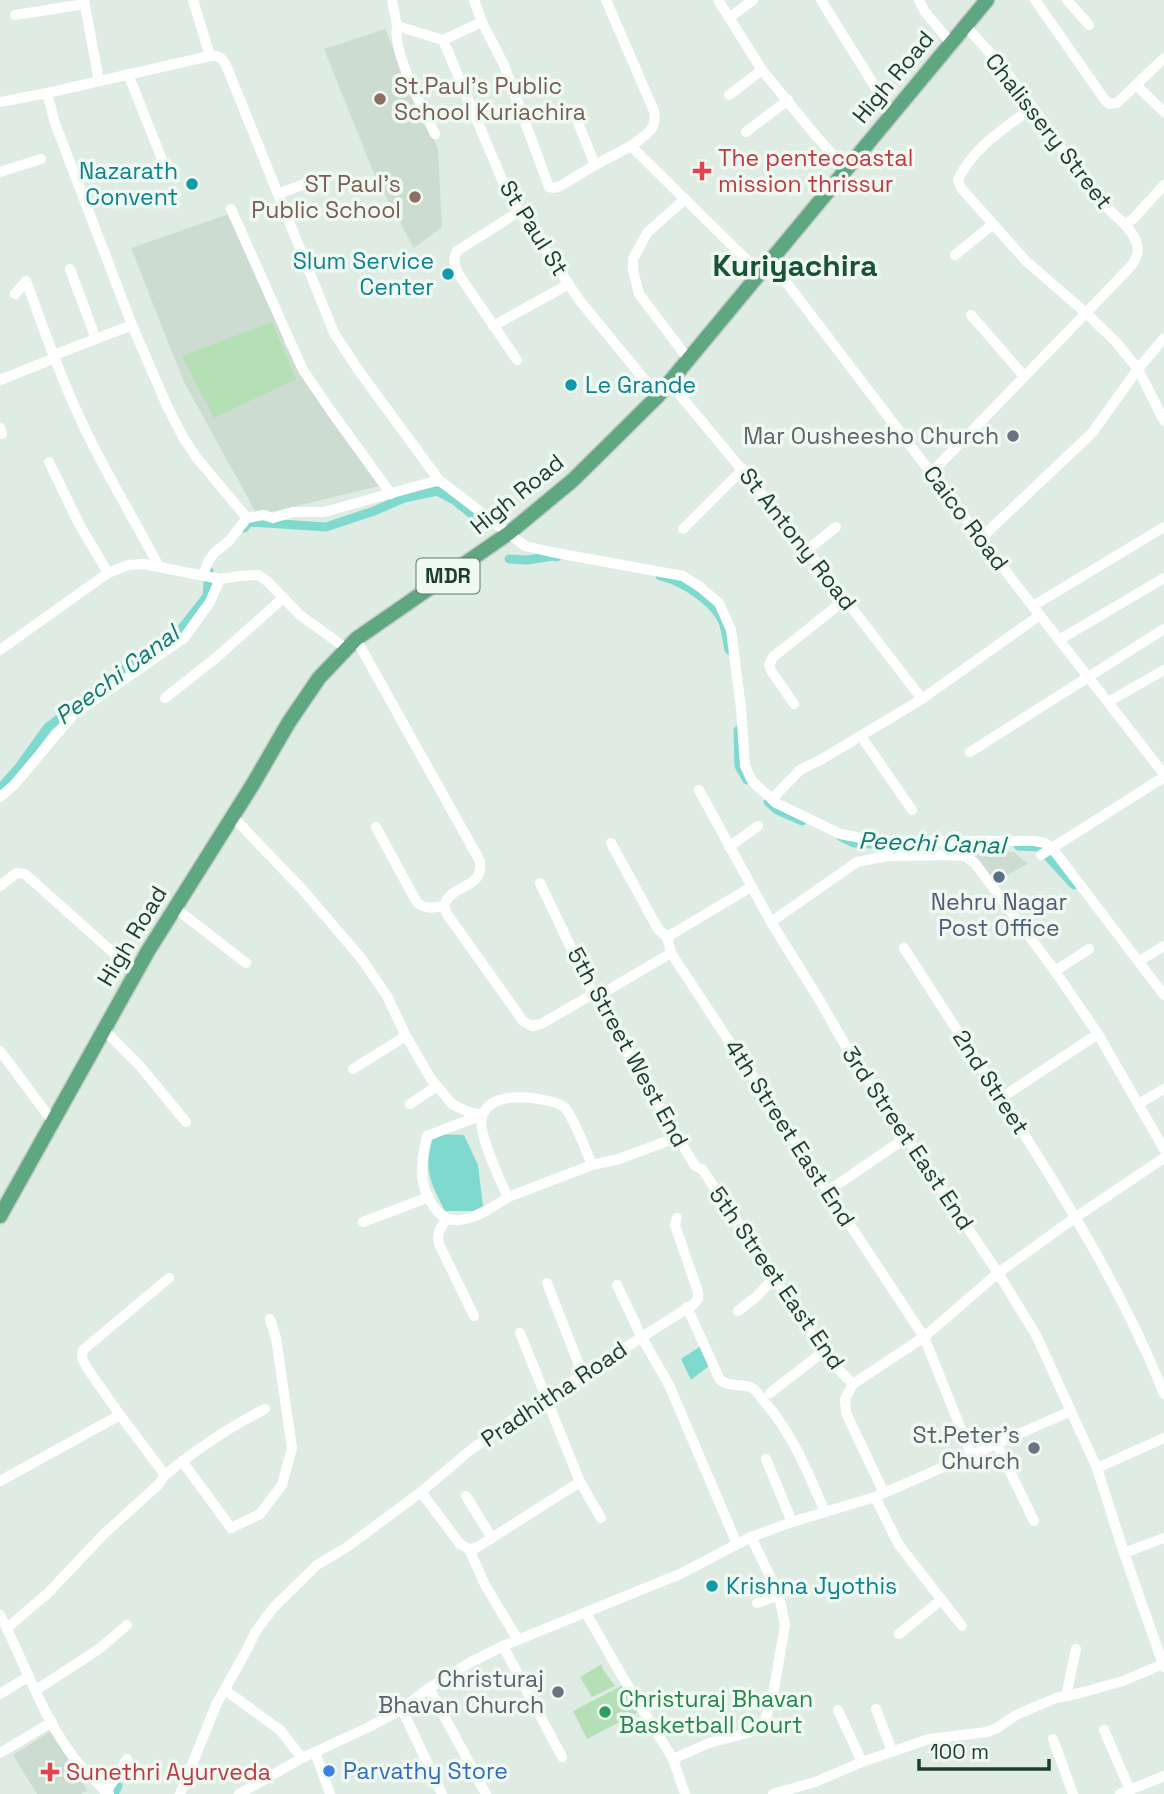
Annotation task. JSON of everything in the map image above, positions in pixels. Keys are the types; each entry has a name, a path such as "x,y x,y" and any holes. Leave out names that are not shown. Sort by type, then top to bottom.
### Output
{"main road":[{"name":"High Road","path":"0,1216 136,973 296,711 319,678 352,644 509,533 573,480 658,396 987,0"}],"street":[{"path":"193,0 210,56"},
{"path":"393,0 398,46 412,87 435,134"},
{"path":"474,0 504,65 549,187 555,188 631,146 654,128 654,111 606,0"},
{"path":"718,0 762,70 846,169"},
{"path":"729,18 753,0"},
{"path":"821,0 892,114"},
{"path":"919,0 925,12 951,43"},
{"path":"1035,0 1110,104 1117,103 1164,58"},
{"path":"1067,0 1089,25"},
{"path":"15,15 84,2 99,81"},
{"path":"397,26 443,40 482,22"},
{"name":"Chalissery Street","path":"965,25 999,63 1099,200 1116,217 1126,224 1164,186"},
{"name":"St Paul St","path":"443,40 509,196 580,302 658,396"},
{"path":"0,102 217,55 226,65 334,333 439,480 525,546 683,576 719,603 730,630 741,708 745,766 752,781 776,803 840,834 877,841 1045,843 1047,851 1164,995"},
{"path":"729,95 762,70"},
{"path":"128,74 163,162"},
{"path":"1136,85 1164,112"},
{"path":"47,93 55,123 158,386 183,437 210,475 247,518"},
{"path":"746,132 788,100"},
{"path":"1032,108 989,140 961,172 958,180 961,188 1026,261 1116,342 1138,369 1164,421"},
{"path":"573,110 595,165"},
{"path":"631,146 760,273"},
{"path":"0,172 41,159"},
{"path":"278,194 326,176"},
{"path":"685,199 648,233 633,259 633,270 639,294 689,360"},
{"path":"231,209 303,370 391,494"},
{"path":"517,360 459,275 454,265 454,257 457,251 520,211"},
{"path":"932,473 1137,258 1137,242 1126,224"},
{"path":"955,255 992,225"},
{"name":"Caico Road","path":"770,261 1036,611 1108,702 1160,762 1164,775"},
{"path":"70,269 96,339"},
{"path":"15,293 26,281 79,418 159,567"},
{"path":"493,326 569,284"},
{"path":"971,315 1024,376"},
{"path":"0,380 132,325"},
{"path":"981,538 1092,433 1164,338"},
{"name":"St Antony Road","path":"670,383 743,469 922,699"},
{"path":"49,461 79,524 108,573"},
{"path":"683,529 743,469"},
{"path":"0,797 14,786 73,715 184,638 210,602 211,577 208,562 247,518 264,515 273,518 293,512 324,512 439,480"},
{"path":"807,550 836,527"},
{"path":"772,799 800,770 922,699 1036,611 1164,527"},
{"path":"0,650 108,573 128,565 144,564 211,577 258,575 300,615 352,644 480,861 481,870 477,879 451,894 444,906 523,1021 532,1026 541,1024 593,994 598,996 671,953"},
{"path":"1059,640 1164,578"},
{"path":"165,698 217,657 283,598"},
{"path":"794,704 769,665 773,657 846,599"},
{"path":"970,752 1164,629"},
{"path":"1108,702 1164,670"},
{"path":"861,736 912,810"},
{"path":"1047,851 1164,775"},
{"name":"3rd Street East End","path":"699,790 771,922 848,1050 999,1273 1037,1335 1097,1468 1124,1553 1160,1643 1163,1665"},
{"path":"232,816 302,889 361,958 387,996 431,1079 452,1104 482,1115"},
{"path":"729,847 758,826"},
{"path":"376,827 416,901 422,907 444,906"},
{"name":"4th Street East End","path":"611,843 658,929 667,937 671,953 924,1337 971,1454"},
{"path":"771,922 857,862 887,856 964,856 974,862 1055,971 1098,1034 1164,1149"},
{"path":"0,886 16,873 25,874 136,973"},
{"name":"5th Street West End","path":"540,883 593,994 695,1166 702,1169"},
{"path":"667,937 751,887"},
{"path":"175,908 246,963"},
{"path":"1139,961 1164,946"},
{"name":"2nd Street","path":"904,948 1076,1217 1131,1317 1164,1394"},
{"path":"1055,971 1089,949"},
{"path":"104,1030 140,1066 186,1122"},
{"path":"1001,1098 1098,1034"},
{"path":"353,1069 406,1036"},
{"path":"0,1051 53,1122"},
{"path":"410,1104 437,1086"},
{"path":"1138,1104 1164,1089"},
{"path":"592,1165 564,1107 554,1102 511,1097 492,1104 482,1115 427,1136 422,1177 438,1213 447,1219 457,1220 482,1214 508,1197 592,1165 619,1159 678,1137"},
{"path":"482,1115 481,1124 498,1177 508,1197"},
{"path":"828,1191 907,1137"},
{"path":"924,1337 999,1273 1164,1158"},
{"name":"5th Street East End","path":"702,1169 823,1352 853,1384 924,1337"},
{"path":"363,1222 429,1197"},
{"path":"677,1218 677,1235 698,1292 698,1299 687,1307 720,1380 726,1385 752,1388 769,1407 802,1459 825,1512"},
{"path":"447,1219 439,1231 439,1244 474,1317"},
{"path":"165,1475 120,1415 82,1357 83,1350 169,1278"},
{"path":"738,1311 774,1278"},
{"path":"547,1283 583,1375"},
{"path":"617,1285 641,1336 669,1385 737,1544"},
{"name":"Pradhitha Road","path":"180,1794 217,1703 256,1631 274,1607 317,1565 347,1547 421,1492 516,1417 687,1307"},
{"path":"182,1461 232,1528 260,1514 282,1485 292,1448 276,1338 270,1319"},
{"path":"520,1333 580,1482 601,1518"},
{"path":"770,1393 823,1352"},
{"path":"853,1384 845,1399 846,1413 899,1545 962,1626"},
{"path":"7,1628 48,1593 165,1475 242,1420 265,1409"},
{"path":"239,1794 302,1758 402,1709 429,1688 503,1646 680,1574 751,1537 879,1495 1070,1411"},
{"path":"0,1481 120,1415"},
{"path":"1097,1468 1164,1438"},
{"path":"996,1443 1034,1521"},
{"path":"766,1459 792,1522"},
{"path":"469,1549 476,1548 580,1482"},
{"path":"421,1492 460,1544 469,1549 485,1585 518,1640"},
{"path":"466,1496 492,1538"},
{"path":"673,1759 709,1742 751,1732 763,1725 772,1701 785,1625 779,1595 751,1537"},
{"path":"1124,1553 1164,1538"},
{"path":"757,1603 779,1595"},
{"path":"899,1634 941,1600"},
{"path":"586,1613 673,1759 685,1794"},
{"path":"0,1615 52,1722 72,1756 107,1793 127,1759"},
{"path":"36,1690 99,1649 127,1625"},
{"path":"503,1646 562,1758"},
{"path":"1066,1696 1076,1649"},
{"path":"773,1794 815,1782 862,1762 929,1739 987,1732 1016,1715 1056,1698 1123,1681 1163,1665"},
{"path":"0,1694 29,1676"},
{"path":"429,1688 485,1794"},
{"path":"225,1690 280,1730 302,1758"},
{"path":"402,1709 442,1794"},
{"path":"876,1709 892,1751"},
{"path":"838,1710 862,1762"},
{"path":"0,1753 52,1722"},
{"path":"1104,1730 1125,1792 1164,1776"},
{"path":"1053,1739 1073,1794"},
{"path":"315,1752 330,1794"}],"shaded area":[{"name":"St.Paul's Public School Kuriachira","path":"385,29 438,149 442,227 414,248 375,176 324,49"},
{"path":"229,214 288,338 283,342 379,486 255,516 255,511 183,380 131,248"},
{"path":"1014,852 1028,864 997,880 999,883 994,889 971,853"},
{"name":"Sunethri Ayurveda","path":"51,1731 87,1790 81,1794 37,1794 13,1755"}],"green space":[{"path":"272,322 296,379 214,418 182,356"},
{"path":"602,1664 615,1686 592,1697 580,1677"},
{"name":"Christuraj Bhavan Basketball Court","path":"623,1685 637,1713 587,1739 573,1711"}],"water":[{"path":"434,1134 464,1135 478,1165 483,1206 473,1211 445,1211 429,1174 429,1156"},
{"path":"701,1346 709,1366 691,1380 681,1359"}],"waterway":[{"name":"Peechi Canal","path":"244,528 249,522 326,527 404,498 437,491 454,500 483,523"},
{"name":"Peechi Canal","path":"509,559 557,557"},
{"name":"Peechi Canal","path":"0,789 48,727 106,682 178,633 207,596 209,571"},
{"name":"Peechi Canal","path":"660,576 687,587 705,599 719,614 729,650"},
{"name":"Peechi Canal","path":"738,730 739,766 747,780"},
{"name":"Peechi Canal","path":"768,802 777,810 802,821"},
{"name":"Peechi Canal","path":"841,837 854,843 871,844"},
{"name":"Peechi Canal","path":"1018,846 1039,847 1074,885"},
{"path":"115,1792 118,1786"}],"place":[{"name":"St.Paul's Public School Kuriachira","path":"380,99"},
{"name":"The pentecoastal mission thrissur","path":"702,171"},
{"name":"Nazarath Convent","path":"192,184"},
{"name":"ST Paul's Public School","path":"415,197"},
{"name":"Slum Service Center","path":"448,274"},
{"name":"Le Grande","path":"571,385"},
{"name":"Mar Ousheesho Church","path":"1013,436"},
{"name":"Nehru Nagar Post Office","path":"999,877"},
{"name":"St.Peter's Church","path":"1034,1448"},
{"name":"Krishna Jyothis","path":"712,1586"},
{"name":"Christuraj Bhavan Church","path":"558,1692"},
{"name":"Christuraj Bhavan Basketball Court","path":"605,1712"},
{"name":"Parvathy Store","path":"329,1771"},
{"name":"Sunethri Ayurveda","path":"50,1772"}],"district":[{"name":"Kuriyachira","path":"795,266"}]}
